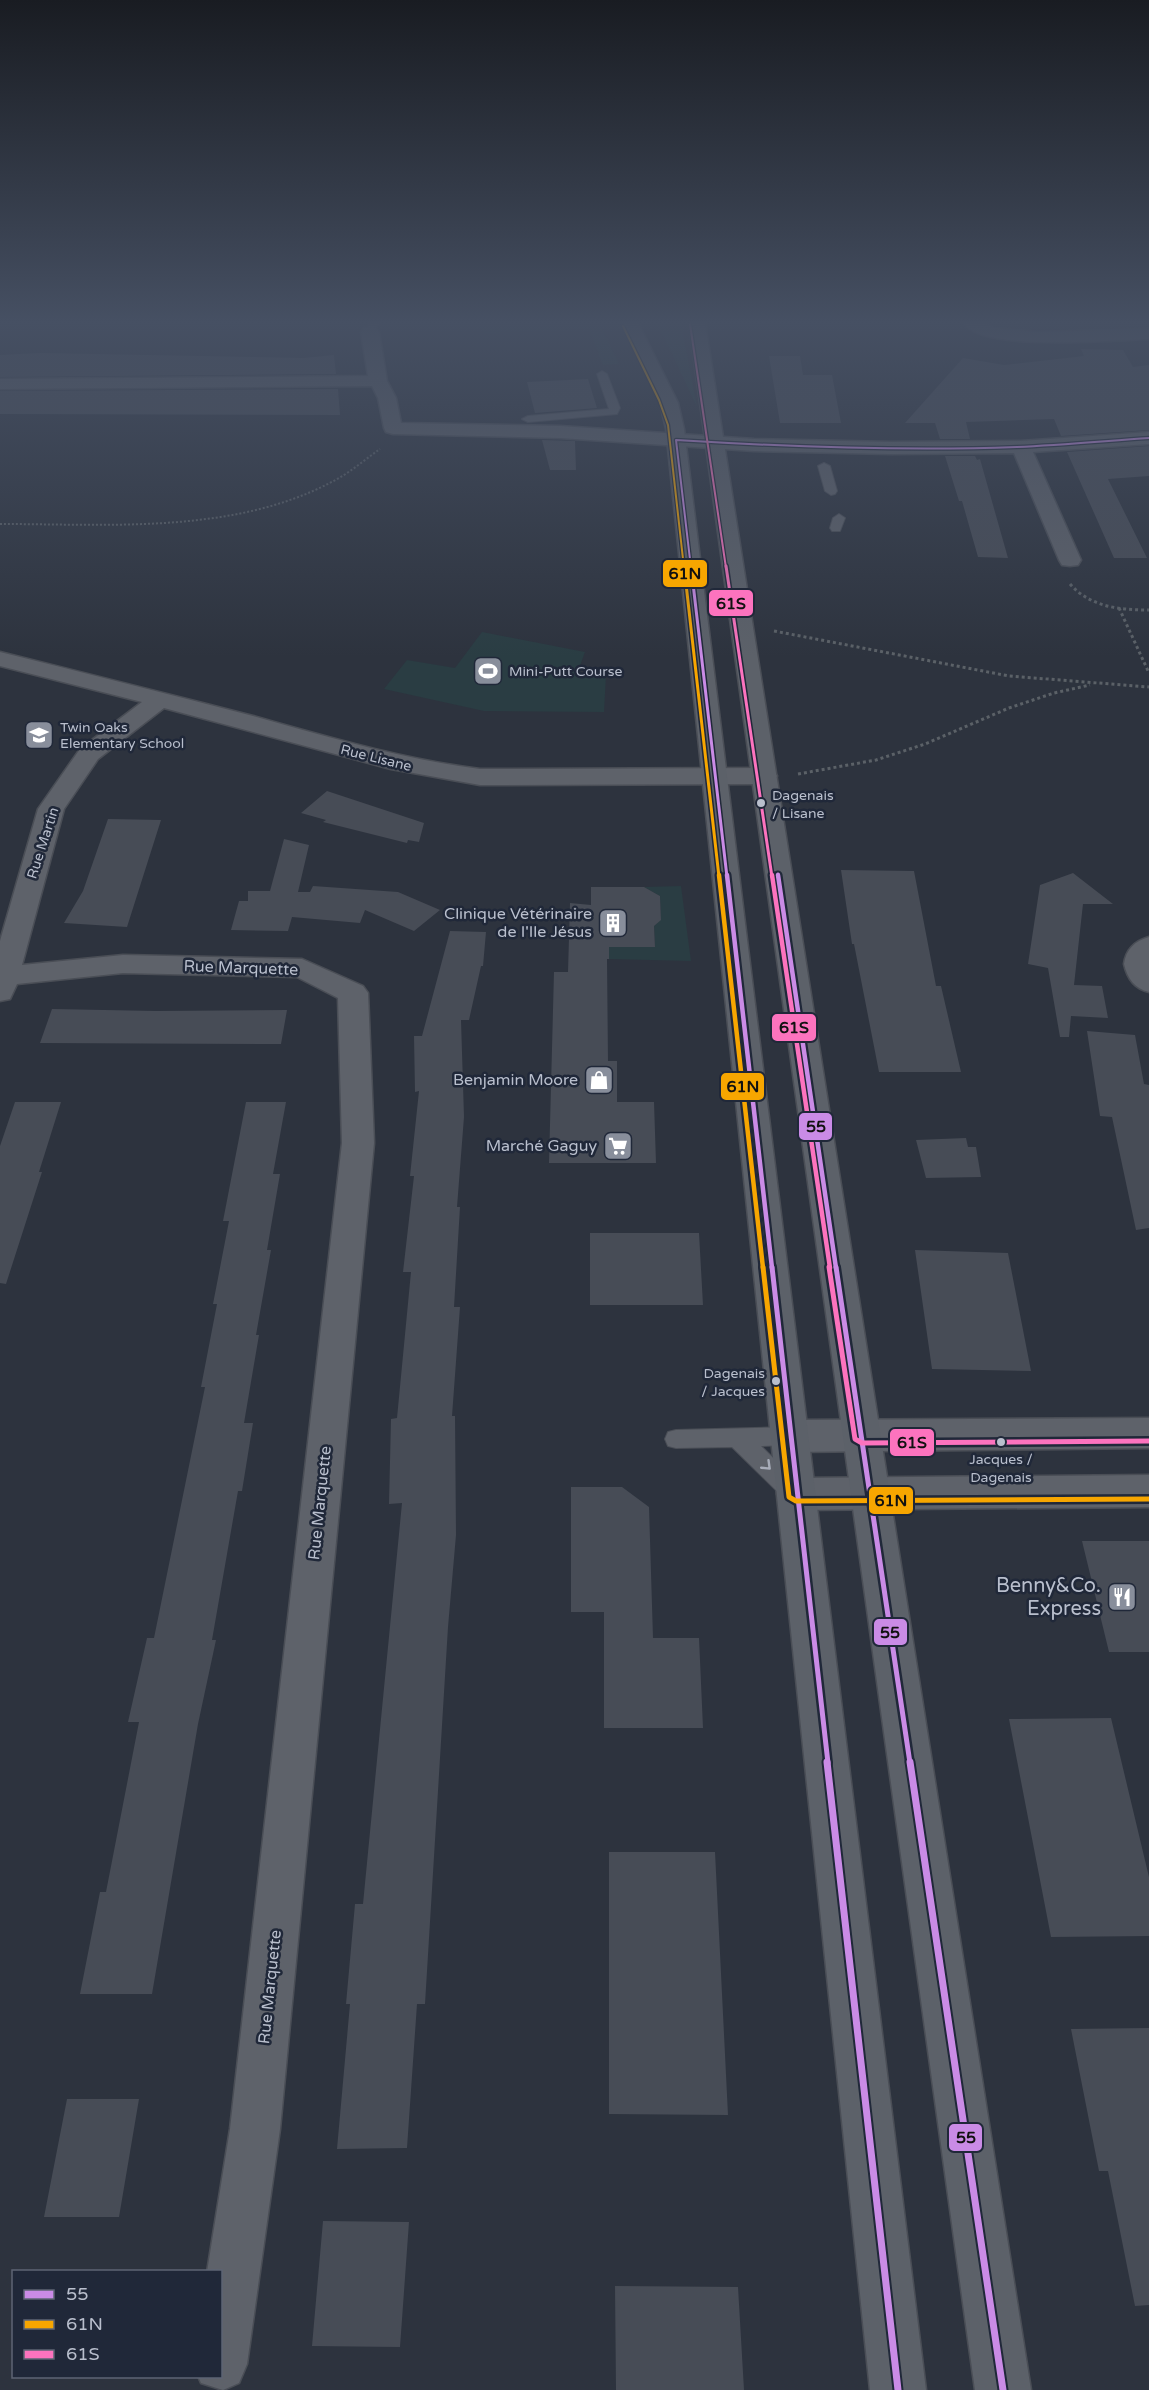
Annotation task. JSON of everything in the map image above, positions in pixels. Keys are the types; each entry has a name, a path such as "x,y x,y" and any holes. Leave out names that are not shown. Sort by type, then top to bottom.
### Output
{"main road":[{"path":"675,435 898,2390"},
{"path":"714,435 1003,2390"}],"street":[{"path":"597,435 863,448 1021,447 1149,438"},
{"path":"1021,447 1070,560"},
{"name":"Rue Lisane","path":"0,659 160,699 400,765 445,773 480,777 764,776"},
{"name":"Rue Martin","path":"2,984 51,809 89,754 160,699"},
{"path":"1149,946 1137,958 1137,967 1149,983"},
{"name":"Rue Marquette","path":"2,984 123,964 302,968 353,993 358,1143 255,2130 222,2351"},
{"path":"790,1436 1149,1433"},
{"path":"796,1494 1149,1491"}],"lane":[{"path":"824,466 831,491"},
{"path":"676,1438 790,1436"},
{"path":"738,1438 796,1494"}],"path":[{"path":"0,524 199,520 263,509 316,490 368,460 382,448 389,435"},
{"path":"1070,560 1064,566 1072,587 1092,601 1119,608 1149,610"},
{"path":"1119,608 1149,673"},
{"path":"773,631 983,672 1149,687"},
{"path":"798,774 876,760 925,744 1009,708 1054,693 1097,684"}],"shaded area":[{"name":"Mini-Putt Course","path":"482,632 585,652 577,674 606,675 604,712 484,711 384,689 407,660 455,668"},
{"path":"681,886 691,961 609,959 609,947 655,947 654,926 661,919 660,896 644,887"}],"building":[{"path":"939,435 969,435 970,439 940,439"},
{"path":"542,440 575,441 576,470 550,470"},
{"path":"1149,446 1149,476 1108,479 1147,558 1114,558 1067,452"},
{"path":"945,456 975,456 977,460 980,459 1008,558 978,557 962,501 959,501"},
{"path":"327,791 424,823 419,842 408,840 407,843 323,822 326,820 301,813"},
{"path":"108,819 161,820 127,927 64,923 83,891"},
{"path":"284,839 309,845 298,892 310,892 313,886 398,892 440,910 414,931 365,910 360,923 292,917 288,931 231,930 239,901 248,901 248,891 270,891"},
{"path":"841,870 914,871 936,986 941,986 961,1072 879,1072 854,944 852,944"},
{"path":"1073,873 1113,904 1083,904 1074,985 1102,986 1108,1018 1071,1016 1069,1037 1060,1037 1048,968 1028,964 1040,885"},
{"path":"591,887 644,887 660,896 661,920 654,926 655,947 609,947 609,959 607,959 608,1061 617,1061 617,1102 654,1102 656,1163 549,1163 554,972 568,972 570,903 591,905"},
{"path":"450,931 486,932 483,966 481,966 469,1020 461,1020 464,1117 457,1207 460,1207 454,1307 460,1307 452,1416 455,1416 456,1535 448,1627 425,2004 417,2004 407,2148 337,2149 350,2004 346,2004 355,1904 363,1904 402,1503 389,1504 391,1419 397,1418 411,1272 403,1272 414,1176 410,1176 419,1091 415,1092 414,1036 422,1036"},
{"path":"52,1009 287,1010 281,1044 40,1043"},
{"path":"1087,1031 1135,1035 1144,1084 1149,1085 1149,1228 1136,1230 1112,1117 1100,1116"},
{"path":"15,1102 61,1102 39,1172 42,1172 6,1284 0,1283 0,1146"},
{"path":"246,1102 286,1102 273,1174 280,1174 267,1250 271,1250 256,1335 259,1335 244,1423 253,1423 242,1491 238,1491 212,1640 216,1640 198,1724 152,1994 80,1994 100,1892 106,1892 139,1722 128,1722 147,1638 154,1638 205,1387 201,1387 217,1304 213,1304 229,1221 223,1221"},
{"path":"966,1138 968,1147 976,1147 981,1177 926,1178 916,1140"},
{"path":"590,1233 699,1233 703,1305 590,1305"},
{"path":"915,1250 1008,1253 1031,1371 932,1369"},
{"path":"571,1487 622,1487 649,1507 653,1638 699,1638 703,1728 604,1728 604,1612 571,1612"},
{"name":"Benny&Co. Express","path":"1082,1541 1149,1541 1149,1652 1109,1652"},
{"path":"1111,1718 1149,1877 1149,1936 1051,1937 1009,1719"},
{"path":"609,1852 715,1852 728,2115 609,2114"},
{"path":"1149,2028 1149,2305 1135,2306 1108,2171 1099,2171 1071,2029"},
{"path":"67,2099 139,2099 119,2217 44,2217"},
{"path":"323,2221 409,2222 400,2347 312,2346"},
{"path":"615,2286 738,2287 744,2390 616,2390"}],"transit line":[{"name":"61N","path":"669,435 789,1497 796,1501 1149,1499"},
{"name":"61S","path":"706,435 855,1439 862,1443 1149,1441"},
{"name":"55","path":"898,2390 760,1161 676,440 932,449 1017,447 1149,438"},
{"name":"55","path":"778,874 1003,2390"}],"place":[{"name":"Mini-Putt Course","path":"488,671"},
{"name":"Twin Oaks Elementary School","path":"39,735"},
{"name":"Dagenais / Lisane","path":"761,803"},
{"name":"Clinique Vétérinaire de I'Ile Jésus","path":"613,923"},
{"name":"Benjamin Moore","path":"599,1080"},
{"name":"Marché Gaguy","path":"618,1146"},
{"name":"Dagenais / Jacques","path":"776,1381"},
{"name":"Jacques / Dagenais","path":"1001,1442"},
{"name":"Benny&Co. Express","path":"1122,1597"}]}
